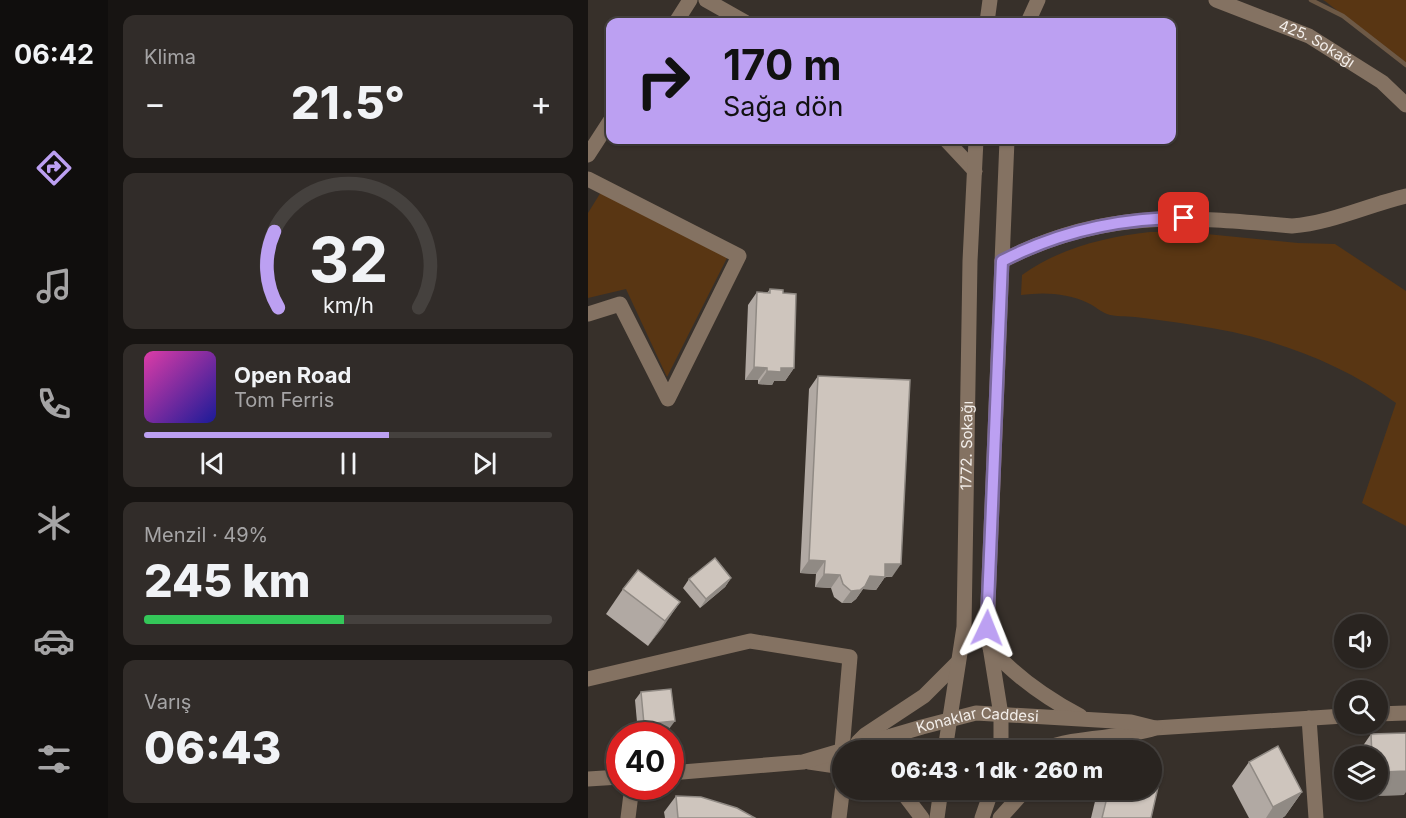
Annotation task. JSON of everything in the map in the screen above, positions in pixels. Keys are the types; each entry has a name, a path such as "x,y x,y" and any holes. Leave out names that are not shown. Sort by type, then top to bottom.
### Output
{"street":[{"path":"679,18 690,0"},
{"path":"706,0 738,18"},
{"path":"988,18 990,0"},
{"path":"1030,18 1038,0"},
{"name":"425. Sokağı","path":"1216,0 1309,36 1382,82 1406,105"},
{"path":"588,155 606,127"},
{"path":"950,144 975,171"},
{"name":"1772. Sokağı","path":"946,740 964,627 970,261 976,144"},
{"name":"1772. Sokağı","path":"1000,740 1001,715 987,628 1007,144"},
{"path":"588,179 739,256 668,399 620,304 588,314"},
{"path":"1002,261 1029,247 1067,234 1119,222 1196,218 1304,225 1333,219 1406,196"},
{"path":"589,675 750,641 850,657 849,740"},
{"path":"990,648 1009,670 1029,686 1086,719"},
{"path":"859,740 924,696 958,662"},
{"name":"Konaklar Caddesi","path":"878,740 976,713 1131,722 1155,728"},
{"path":"1388,714 1406,713"},
{"name":"Konaklar Caddesi","path":"1103,740 1134,735 1155,728 1334,717"},
{"path":"1309,718 1316,818"},
{"name":"Konaklar Caddesi","path":"803,762 832,753"},
{"name":"Konaklar Caddesi","path":"684,772 803,762 832,765"},
{"path":"588,779 606,778"},
{"path":"628,818 630,800"},
{"path":"839,818 841,800"},
{"path":"908,800 922,818"},
{"path":"937,818 939,800"},
{"path":"982,818 988,800"},
{"path":"999,818 1016,800"}],"shaded area":[{"path":"1323,0 1406,0 1406,65 1325,1"},
{"path":"601,192 730,252 667,377 626,289 588,298 588,213"},
{"path":"1150,232 1186,232 1298,243 1335,244 1406,291 1406,526 1362,503 1396,403 1350,374 1299,352 1247,335 1179,323 1110,315 1088,303 1064,295 1021,295 1022,275 1051,258 1083,245"}],"building":[{"path":"770,289 796,294 794,368 781,368 781,372 754,367 757,292 770,293"},
{"path":"818,376 910,380 901,564 885,564 885,577 870,576 860,590 851,591 843,584 840,575 824,574 825,561 809,560"},
{"path":"715,558 731,578 706,599 689,579"},
{"path":"638,570 680,602 665,621 623,589"},
{"path":"671,689 675,721 644,722 641,692"},
{"path":"1406,733 1406,771 1388,772 1388,746 1372,746 1371,734"},
{"path":"1278,746 1302,792 1273,807 1249,762"},
{"path":"684,796 701,797 737,808 755,818 678,818 676,800 684,800"},
{"path":"1106,800 1155,800 1151,818 1102,818"}],"waterway":[{"path":"1311,0 1343,16 1406,65"}],"route":[{"path":"987,628 1002,261 1029,247 1092,228 1146,219 1184,218"}]}
